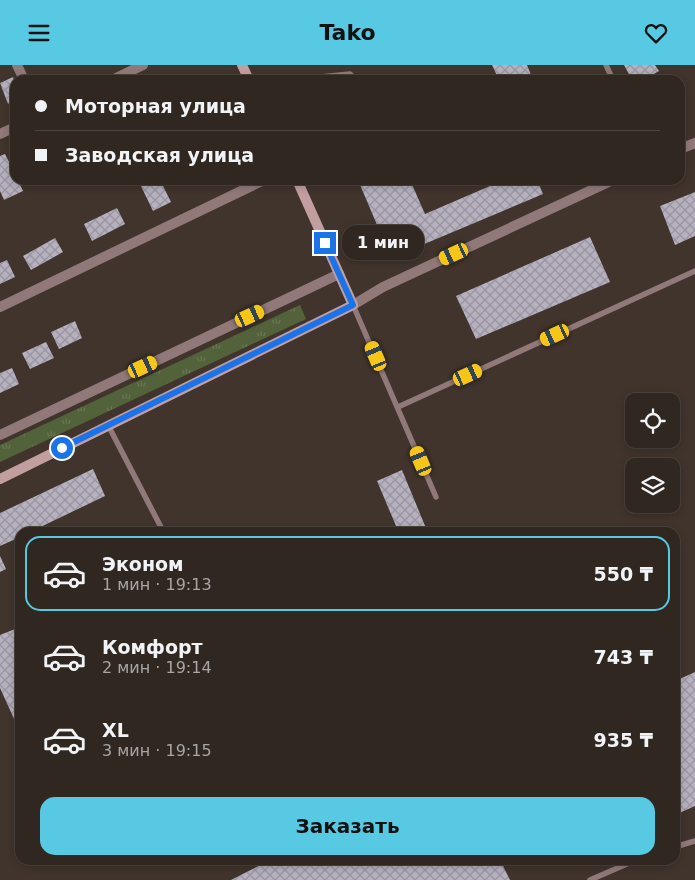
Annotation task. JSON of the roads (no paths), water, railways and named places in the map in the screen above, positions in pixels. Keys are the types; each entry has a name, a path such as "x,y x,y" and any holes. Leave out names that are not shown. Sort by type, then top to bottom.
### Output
{"street":[{"path":"122,75 143,65"},
{"path":"0,307 254,185"},
{"path":"299,185 353,305"},
{"path":"0,479 353,305 384,287 602,185"},
{"path":"0,435 339,274"}],"lane":[{"path":"398,407 695,271"},
{"path":"353,305 436,497"},
{"path":"108,425 161,527"},
{"path":"680,846 695,841"},
{"path":"590,880 624,865"}]}
